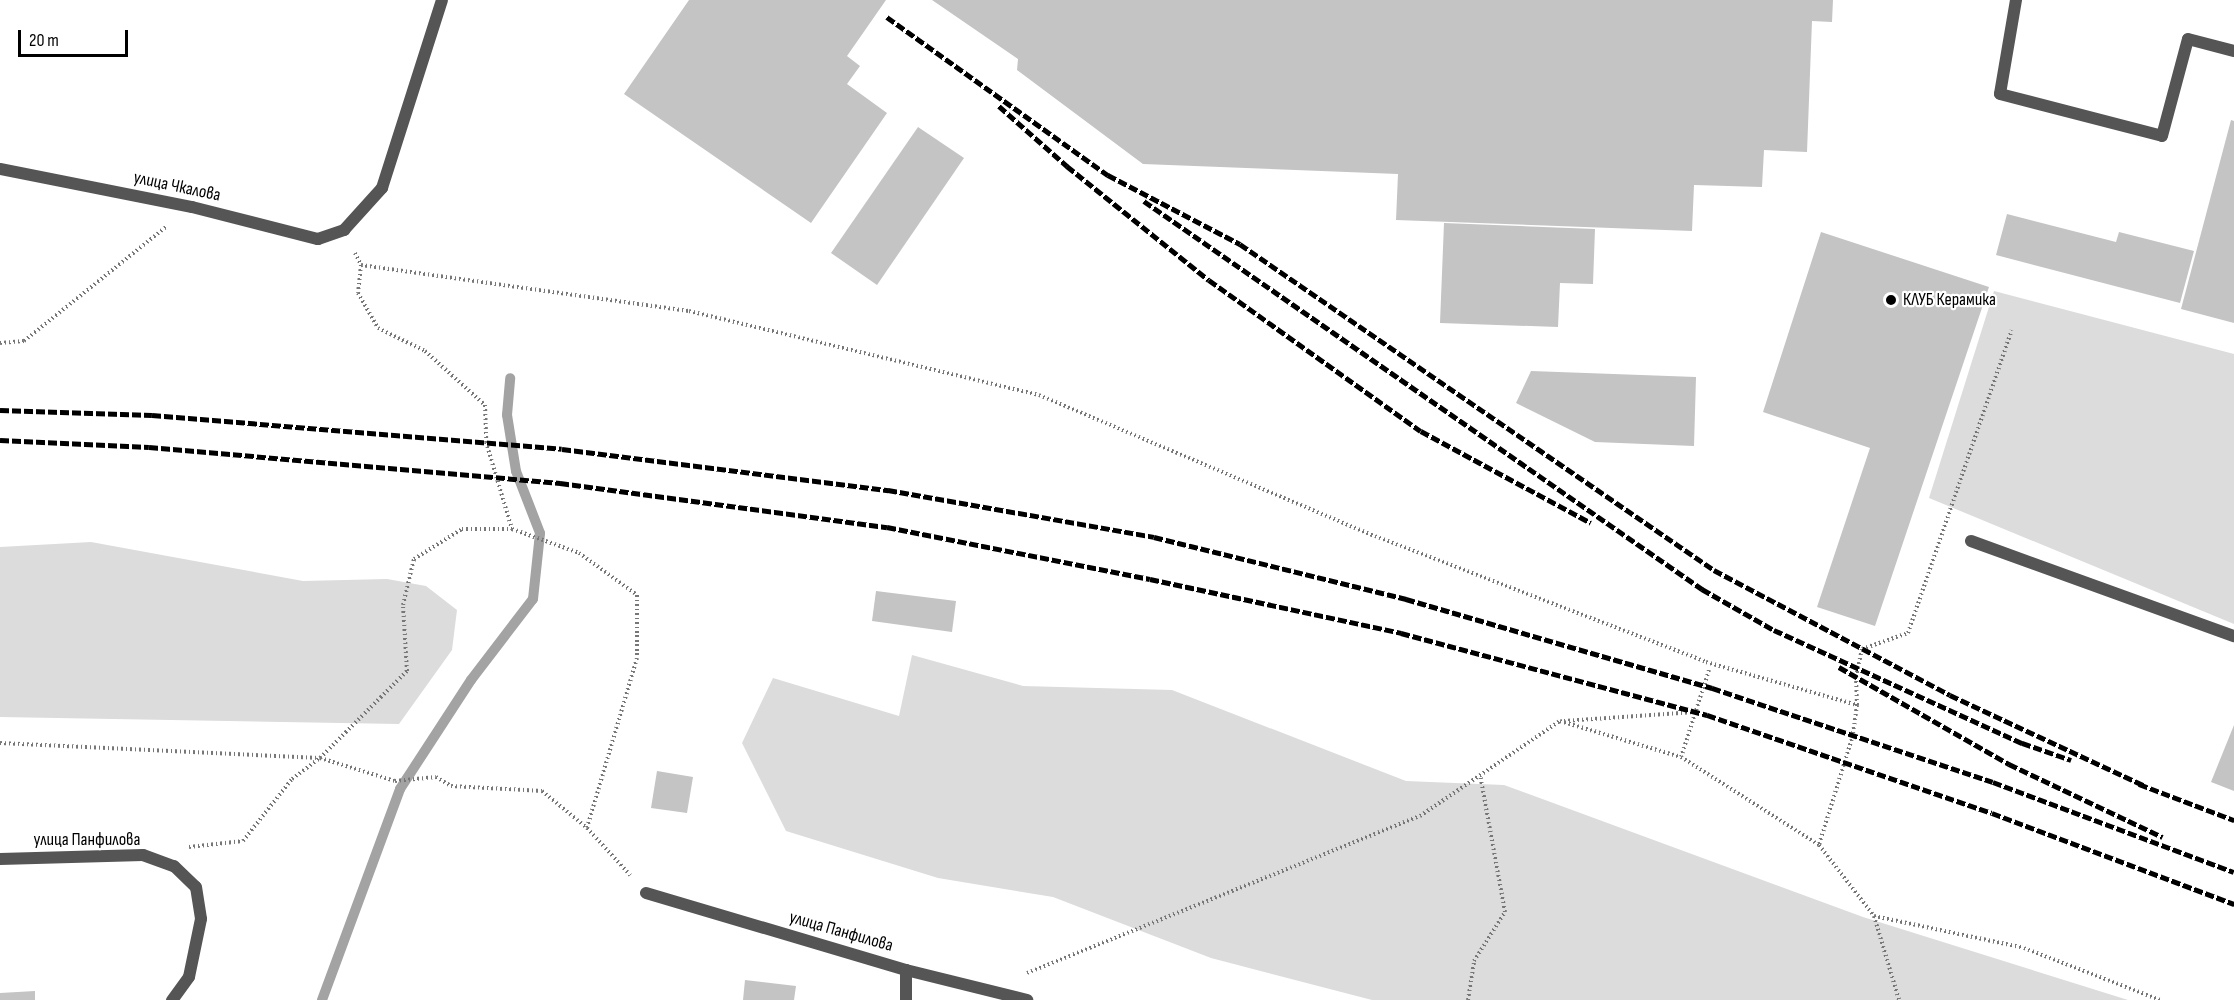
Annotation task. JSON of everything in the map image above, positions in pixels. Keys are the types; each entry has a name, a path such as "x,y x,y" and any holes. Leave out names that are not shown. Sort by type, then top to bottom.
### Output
{"street":[{"path":"344,230 382,188 442,0"},
{"path":"2016,0 2000,94 2162,136 2188,39 2234,51"},
{"name":"улица Чкалова","path":"0,169 192,207 318,239 344,230"},
{"path":"1971,541 2234,636"},
{"name":"улица Панфилова","path":"0,859 144,855 174,866"},
{"path":"172,1000 189,977 201,919 196,887 174,866"},
{"name":"улица Панфилова","path":"646,893 906,970 1027,1000"},
{"path":"906,970 906,1000"}],"path":[{"path":"0,343 24,341 192,207"},
{"path":"344,230 361,265 358,293 378,328 425,351 484,405 486,442 512,529"},
{"path":"361,265 689,311 1039,395 1375,536 1706,663 1857,705"},
{"path":"1819,845 1853,735 1857,705 1856,677 1862,649 1908,633 2012,330"},
{"path":"174,866 189,846 243,841 292,779 320,758 407,671 403,605 414,559 462,529 512,529 579,553 637,595 637,657 587,828"},
{"path":"1681,757 1709,670"},
{"path":"985,990 1420,816 1560,721 1695,712"},
{"path":"1560,721 1681,757 1819,845 1875,916 1899,1000"},
{"path":"0,743 320,758 395,781 436,777 451,786 542,791 587,828 646,893"},
{"path":"1468,1000 1474,961 1505,912 1480,775"},
{"path":"1875,916 2024,948 2160,1000"}],"shaded area":[{"path":"1994,291 2234,354 2234,624 1929,498"},
{"path":"91,542 303,581 387,579 426,586 457,610 452,650 399,724 0,717 0,547"},
{"path":"912,655 1023,686 1172,690 1406,781 1504,785 1863,917 2128,1000 1372,1000 1211,958 1053,897 938,878 786,831 742,743 773,678 899,716"}],"building":[{"path":"689,0 886,0 847,56 860,66 847,84 887,113 811,223 624,94"},
{"path":"932,0 1833,0 1832,22 1812,21 1807,152 1764,150 1762,187 1694,185 1692,231 1396,220 1398,174 1143,164 1017,70 1018,59"},
{"path":"2231,120 2234,121 2234,323 2181,309"},
{"path":"918,127 964,158 877,285 831,253"},
{"path":"2007,214 2116,242 2119,232 2194,251 2180,303 1996,255"},
{"path":"1444,223 1595,229 1593,284 1560,283 1558,327 1440,323"},
{"path":"1821,232 1989,287 1875,626 1817,607 1870,448 1763,412"},
{"path":"1531,371 1696,377 1694,446 1595,442 1516,403"},
{"path":"876,591 956,601 952,632 872,621"},
{"path":"2234,725 2234,791 2211,782"},
{"path":"657,771 693,777 687,813 651,808"},
{"path":"745,980 796,986 794,1000 743,1000"},
{"path":"35,991 35,1000 0,1000 0,993"}],"waterway":[{"path":"322,1000 400,789 471,680 533,599 540,533 516,471 507,415 510,378"}],"railway":[{"path":"887,17 1108,175 1240,244 1714,570 1950,695 2145,786"},
{"path":"999,106 1067,166 1209,280 1421,431 1591,523"},
{"path":"1144,201 1702,589 1774,630 2022,743 2071,760"},
{"path":"0,410 152,415 562,449 888,490 1154,537 1406,599 1712,688 1993,782 2234,872"},
{"path":"0,440 149,447 560,483 887,527 1150,579 1401,633 1707,715 1992,813 2234,904"},
{"path":"1839,667 2009,764 2163,837"},
{"path":"2139,784 2234,820"}],"place":[{"name":"КЛУБ Керамика","path":"1891,300"}]}
